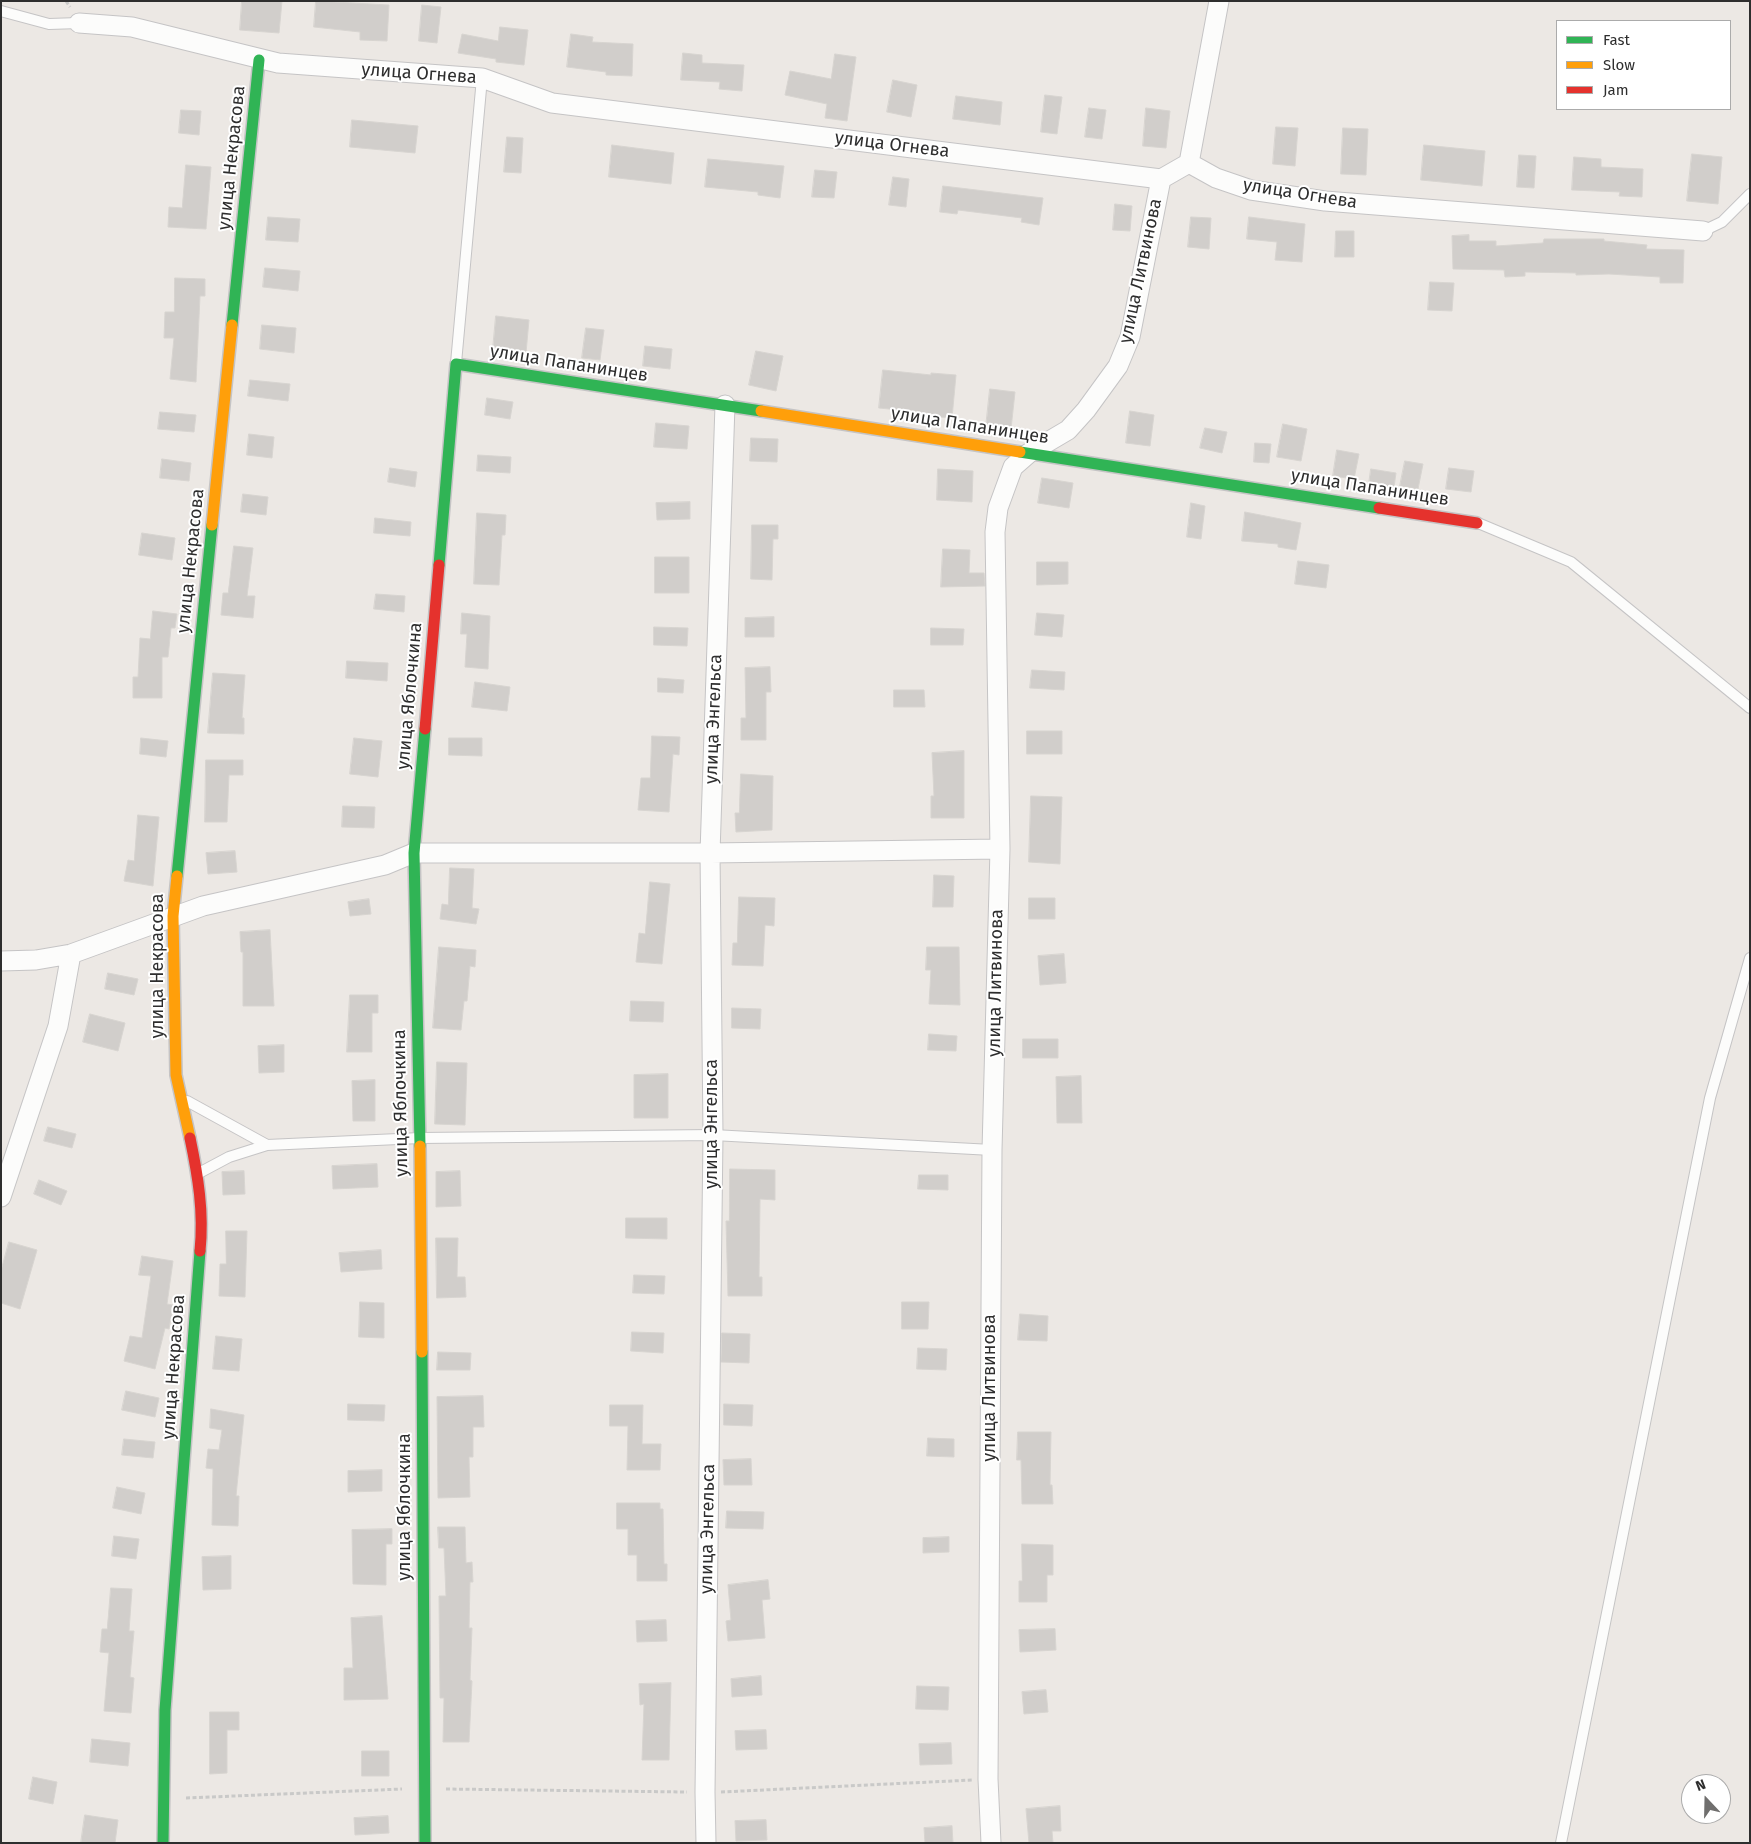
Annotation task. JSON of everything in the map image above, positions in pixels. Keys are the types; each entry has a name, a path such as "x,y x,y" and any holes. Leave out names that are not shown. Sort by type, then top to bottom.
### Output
{"street":[{"path":"1161,179 1189,163 1219,1"},
{"name":"улица Огнева","path":"79,23 132,27 278,63 482,78 552,103 1161,179"},
{"name":"улица Некрасова","path":"163,1843 165,1710 203,1218 198,1174 176,1075 173,916 260,60"},
{"name":"улица Огнева","path":"1189,163 1216,178 1251,190 1325,201 1703,231"},
{"name":"улица Литвинова","path":"991,1843 988,1779 992,1150 1000,849 995,532 998,508 1013,467 1029,453 1068,430 1086,410 1118,366 1130,337 1161,179"},
{"name":"улица Папанинцев","path":"456,364 1477,523"},
{"name":"улица Яблочкина","path":"425,1843 420,1138 414,853 456,364"},
{"name":"улица Энгельса","path":"706,1843 704,1792 713,1135 710,853 725,406"},
{"path":"1,961 36,960 70,954 127,936 202,906 385,865 414,853 710,853 1000,849"},
{"path":"1,1197 58,1026 70,954"}],"lane":[{"path":"1,11 49,24 79,23"},
{"path":"456,364 482,78"},
{"path":"1703,231 1722,222 1750,194"},
{"path":"1477,523 1571,562 1750,708"},
{"path":"1561,1843 1710,1098 1749,963"},
{"path":"181,1096 203,1111 267,1145"},
{"path":"198,1174 229,1157 267,1145 420,1138 713,1135 992,1150"}],"path":[{"path":"163,1799 424,1788 704,1792 988,1779"}],"building":[{"path":"242,1 282,1 279,33 240,30"},
{"path":"316,1 389,5 387,41 360,40 360,32 314,27"},
{"path":"422,5 441,7 437,43 419,41"},
{"path":"500,27 528,30 524,65 496,62 496,59 458,53 462,34 498,41"},
{"path":"571,34 593,37 592,42 633,44 632,76 606,75 606,72 567,67"},
{"path":"683,53 702,55 702,63 744,65 742,91 719,89 720,82 681,80"},
{"path":"835,54 856,57 847,121 825,118 827,104 785,95 790,71 831,79"},
{"path":"893,80 917,85 911,117 887,112"},
{"path":"1045,95 1062,97 1057,134 1041,132"},
{"path":"956,96 1002,102 1000,125 953,119"},
{"path":"1089,108 1106,110 1102,139 1085,137"},
{"path":"1146,108 1170,111 1166,148 1143,146"},
{"path":"181,110 201,111 199,135 179,133"},
{"path":"352,120 418,126 415,153 350,147"},
{"path":"1276,127 1298,128 1295,166 1273,164"},
{"path":"1343,128 1368,129 1366,175 1341,174"},
{"path":"507,137 523,138 521,173 504,172"},
{"path":"612,145 674,153 671,184 609,177"},
{"path":"1424,145 1485,151 1482,186 1421,180"},
{"path":"1692,154 1722,157 1718,204 1687,201"},
{"path":"1519,155 1536,156 1534,188 1517,187"},
{"path":"1574,157 1601,159 1601,167 1643,169 1642,197 1619,196 1620,192 1572,190"},
{"path":"708,159 784,166 780,198 758,195 758,192 705,187"},
{"path":"186,165 211,167 206,229 168,227 169,207 182,208"},
{"path":"815,170 837,172 834,198 812,197"},
{"path":"893,177 909,179 906,207 889,205"},
{"path":"943,186 1043,198 1039,225 1021,222 1022,218 958,210 957,214 940,212"},
{"path":"1115,204 1132,206 1130,231 1113,230"},
{"path":"268,217 300,219 298,242 266,240"},
{"path":"1191,217 1211,218 1209,249 1188,247"},
{"path":"1249,217 1305,224 1302,262 1275,260 1277,242 1247,239"},
{"path":"1336,231 1354,231 1354,257 1335,257"},
{"path":"1469,235 1469,241 1496,241 1496,246 1543,243 1544,239 1604,239 1604,241 1647,245 1646,249 1684,250 1683,283 1660,283 1660,277 1609,274 1576,275 1576,273 1525,272 1525,276 1505,277 1504,270 1453,269 1452,236"},
{"path":"265,268 300,271 298,291 263,287"},
{"path":"175,278 205,279 205,296 200,296 196,382 170,379 174,338 164,338 165,312 174,312"},
{"path":"1430,282 1454,283 1452,311 1428,310"},
{"path":"496,316 529,320 526,353 493,349"},
{"path":"262,325 296,328 294,353 260,349"},
{"path":"586,328 604,330 600,360 582,358"},
{"path":"645,346 672,349 670,369 643,366"},
{"path":"756,351 783,356 776,391 749,385"},
{"path":"883,370 931,375 931,373 956,375 952,418 928,416 928,413 879,408"},
{"path":"250,380 290,384 288,401 248,396"},
{"path":"990,389 1015,392 1011,429 986,427"},
{"path":"487,398 513,402 510,419 485,415"},
{"path":"1130,411 1154,415 1150,446 1126,443"},
{"path":"160,412 196,415 194,432 158,429"},
{"path":"656,423 689,426 687,449 654,447"},
{"path":"1283,424 1307,429 1301,461 1277,457"},
{"path":"1205,428 1227,432 1222,453 1200,448"},
{"path":"249,434 274,437 272,458 247,455"},
{"path":"751,438 778,439 777,462 750,461"},
{"path":"1255,443 1271,444 1269,463 1254,462"},
{"path":"1337,450 1359,454 1354,479 1333,476"},
{"path":"478,455 511,457 510,473 477,471"},
{"path":"162,459 191,463 189,481 160,478"},
{"path":"1405,461 1423,464 1418,489 1400,486"},
{"path":"390,468 417,472 415,487 388,482"},
{"path":"1449,468 1474,471 1471,492 1446,489"},
{"path":"938,469 973,471 972,502 937,500"},
{"path":"1371,469 1396,473 1394,487 1369,484"},
{"path":"1042,478 1073,483 1069,508 1038,503"},
{"path":"243,494 268,497 266,515 241,512"},
{"path":"690,502 690,519 657,520 656,503"},
{"path":"1191,503 1205,506 1201,539 1187,537"},
{"path":"1245,512 1301,523 1296,550 1278,547 1278,544 1242,541"},
{"path":"477,513 506,515 505,535 502,535 499,585 474,584"},
{"path":"375,518 411,522 410,536 374,533"},
{"path":"752,525 778,525 778,539 773,539 772,580 751,579"},
{"path":"142,533 175,538 172,560 139,555"},
{"path":"234,546 253,548 247,596 255,596 253,618 221,615 223,593 228,593"},
{"path":"943,549 970,550 969,573 984,573 985,586 941,587"},
{"path":"655,557 689,557 689,593 655,593"},
{"path":"1298,561 1329,565 1326,588 1295,584"},
{"path":"1037,562 1068,562 1068,584 1037,585"},
{"path":"376,594 405,596 404,612 374,609"},
{"path":"153,611 177,614 175,628 171,628 168,657 162,657 162,698 133,698 133,677 138,677 140,638 150,639"},
{"path":"462,613 490,616 488,669 465,667 467,634 461,634"},
{"path":"1037,613 1064,615 1062,637 1035,635"},
{"path":"774,617 774,637 745,637 745,618"},
{"path":"654,627 688,628 687,646 654,645"},
{"path":"931,628 964,629 963,645 931,645"},
{"path":"347,661 388,663 387,681 346,678"},
{"path":"770,667 771,692 766,692 766,740 741,740 741,718 746,718 745,668"},
{"path":"1032,670 1065,672 1064,690 1030,688"},
{"path":"213,673 245,675 242,718 244,718 244,734 208,733"},
{"path":"658,678 684,680 683,693 658,692"},
{"path":"475,682 510,687 507,711 472,707"},
{"path":"894,690 924,690 925,707 894,707"},
{"path":"1027,731 1062,731 1062,754 1027,754"},
{"path":"652,736 680,737 679,755 673,754 669,812 638,810 641,778 650,778"},
{"path":"141,738 168,741 166,757 140,754"},
{"path":"354,738 382,741 378,777 350,774"},
{"path":"449,738 482,738 482,756 449,755"},
{"path":"964,751 964,818 931,818 931,796 934,796 932,753"},
{"path":"206,760 243,760 243,775 229,775 227,822 205,822"},
{"path":"741,774 773,776 772,830 736,832 735,813 739,813"},
{"path":"1031,796 1062,797 1060,864 1029,862"},
{"path":"343,806 375,807 374,828 342,827"},
{"path":"138,815 159,817 153,886 124,881 128,860 134,861"},
{"path":"235,851 237,872 208,874 206,853"},
{"path":"450,868 474,869 472,908 479,909 476,924 440,919 442,904 448,905"},
{"path":"934,875 954,876 953,907 933,907"},
{"path":"650,882 670,884 662,964 636,962 639,933 645,934"},
{"path":"739,897 775,898 774,926 765,925 763,966 732,965 733,943 737,943"},
{"path":"1029,898 1055,898 1055,919 1029,919"},
{"path":"369,899 371,914 350,916 348,902"},
{"path":"270,930 274,1006 243,1006 243,952 241,952 240,932"},
{"path":"439,947 476,950 475,967 470,966 467,1001 464,1001 461,1030 433,1028"},
{"path":"927,947 959,947 960,1005 929,1004 931,970 926,970"},
{"path":"1064,954 1066,983 1040,985 1038,956"},
{"path":"108,973 138,979 134,995 105,989"},
{"path":"350,995 378,995 378,1013 372,1013 372,1052 347,1052"},
{"path":"631,1001 664,1002 663,1022 630,1021"},
{"path":"732,1008 761,1009 760,1029 732,1028"},
{"path":"90,1014 125,1023 118,1051 83,1042"},
{"path":"929,1034 957,1036 956,1051 928,1050"},
{"path":"1023,1039 1058,1039 1058,1058 1023,1058"},
{"path":"284,1045 284,1072 259,1073 258,1046"},
{"path":"437,1062 467,1063 465,1125 435,1124"},
{"path":"668,1074 668,1118 634,1118 634,1075"},
{"path":"1081,1076 1082,1123 1057,1123 1056,1077"},
{"path":"375,1080 375,1121 353,1121 352,1081"},
{"path":"48,1127 76,1134 72,1148 44,1141"},
{"path":"377,1164 378,1187 333,1189 332,1166"},
{"path":"730,1169 775,1170 775,1200 760,1199 759,1277 762,1277 762,1296 728,1296 726,1221 729,1221"},
{"path":"244,1171 245,1194 223,1195 222,1172"},
{"path":"460,1171 461,1206 436,1207 436,1172"},
{"path":"919,1175 948,1175 948,1190 918,1189"},
{"path":"39,1180 67,1191 61,1205 34,1194"},
{"path":"626,1218 667,1218 667,1239 626,1238"},
{"path":"226,1231 247,1231 245,1297 219,1296 220,1264 226,1264"},
{"path":"436,1238 458,1238 457,1277 465,1277 466,1297 437,1298"},
{"path":"9,1242 37,1250 20,1309 1,1303 1,1271"},
{"path":"381,1250 382,1269 341,1272 339,1253"},
{"path":"142,1256 173,1261 167,1304 173,1305 169,1329 165,1328 155,1369 124,1361 130,1336 142,1338 151,1276 139,1275"},
{"path":"634,1275 665,1276 664,1294 633,1293"},
{"path":"360,1302 384,1303 384,1338 359,1337"},
{"path":"902,1302 929,1302 928,1329 902,1329"},
{"path":"1020,1314 1048,1316 1047,1341 1018,1340"},
{"path":"632,1332 664,1333 663,1353 631,1351"},
{"path":"722,1333 750,1334 749,1363 721,1362"},
{"path":"216,1336 242,1339 239,1371 213,1369"},
{"path":"918,1348 947,1349 946,1370 917,1369"},
{"path":"438,1352 471,1353 470,1370 437,1370"},
{"path":"126,1391 159,1398 155,1417 122,1410"},
{"path":"483,1396 484,1427 473,1427 473,1457 469,1457 470,1497 438,1498 437,1397"},
{"path":"348,1404 385,1405 384,1421 348,1420"},
{"path":"724,1404 753,1405 752,1426 724,1425"},
{"path":"610,1405 643,1405 642,1444 661,1444 660,1470 627,1470 628,1426 610,1426"},
{"path":"211,1409 244,1415 236,1496 239,1496 238,1526 212,1525 213,1469 206,1468 208,1449 219,1450 222,1430 210,1428"},
{"path":"1018,1432 1051,1432 1050,1485 1052,1485 1053,1504 1022,1504 1021,1460 1017,1460"},
{"path":"928,1438 954,1439 954,1457 927,1456"},
{"path":"124,1439 155,1442 153,1458 122,1455"},
{"path":"751,1459 752,1485 724,1485 723,1460"},
{"path":"382,1470 382,1491 348,1492 348,1471"},
{"path":"117,1487 145,1493 141,1514 113,1508"},
{"path":"617,1503 660,1503 660,1509 663,1509 664,1564 667,1564 667,1581 637,1581 637,1555 628,1555 628,1529 617,1529"},
{"path":"727,1511 764,1512 763,1529 726,1528"},
{"path":"438,1527 465,1527 466,1563 472,1562 473,1582 470,1582 469,1628 472,1628 470,1680 472,1681 469,1742 443,1742 444,1698 440,1698 439,1596 446,1596 444,1548 439,1548"},
{"path":"392,1529 392,1544 386,1544 386,1585 353,1584 352,1530"},
{"path":"114,1536 139,1539 136,1559 112,1556"},
{"path":"949,1537 949,1552 923,1553 923,1538"},
{"path":"1022,1544 1053,1545 1053,1575 1047,1575 1047,1602 1019,1602 1019,1581 1022,1581"},
{"path":"231,1556 231,1589 203,1590 202,1557"},
{"path":"768,1580 770,1599 762,1600 765,1638 728,1641 726,1621 731,1620 728,1585"},
{"path":"111,1588 132,1589 129,1631 134,1631 130,1677 134,1678 131,1713 104,1711 109,1653 100,1652 102,1629 107,1629"},
{"path":"382,1616 388,1699 344,1700 344,1668 353,1668 351,1618"},
{"path":"666,1620 667,1641 637,1642 636,1621"},
{"path":"1055,1629 1056,1650 1020,1652 1019,1630"},
{"path":"761,1676 762,1695 732,1697 731,1679"},
{"path":"671,1683 669,1760 642,1760 644,1704 640,1705 639,1684"},
{"path":"917,1686 949,1687 948,1710 916,1709"},
{"path":"1046,1690 1048,1712 1024,1714 1022,1692"},
{"path":"210,1712 239,1712 239,1730 227,1730 227,1773 210,1774"},
{"path":"766,1730 767,1749 736,1750 735,1731"},
{"path":"92,1739 130,1743 128,1766 90,1762"},
{"path":"951,1743 952,1764 920,1765 919,1744"},
{"path":"362,1751 389,1751 389,1776 362,1776"},
{"path":"33,1777 57,1782 53,1804 29,1799"},
{"path":"1060,1806 1061,1831 1052,1831 1053,1843 1029,1843 1026,1809"},
{"path":"85,1815 118,1820 115,1843 81,1843"},
{"path":"388,1816 389,1833 355,1835 354,1818"},
{"path":"766,1820 767,1840 736,1841 735,1821"},
{"path":"952,1826 953,1843 925,1843 924,1828"}],"traffic: fast":[{"path":"232,325 259,60"},
{"path":"439,565 456,364 761,411"},
{"path":"1020,452 1379,508"},
{"path":"177,876 212,525"},
{"path":"420,1146 414,853 425,729"},
{"path":"163,1843 165,1710 200,1251"},
{"path":"422,1352 425,1843"}],"traffic: slow":[{"path":"212,525 232,325"},
{"path":"761,411 1020,452"},
{"path":"177,876 173,916 176,1075 190,1138"},
{"path":"420,1146 422,1352"}],"traffic: jam":[{"path":"1379,508 1477,523"},
{"path":"425,729 439,565"},
{"path":"190,1138 200,1194 200,1251"}]}
